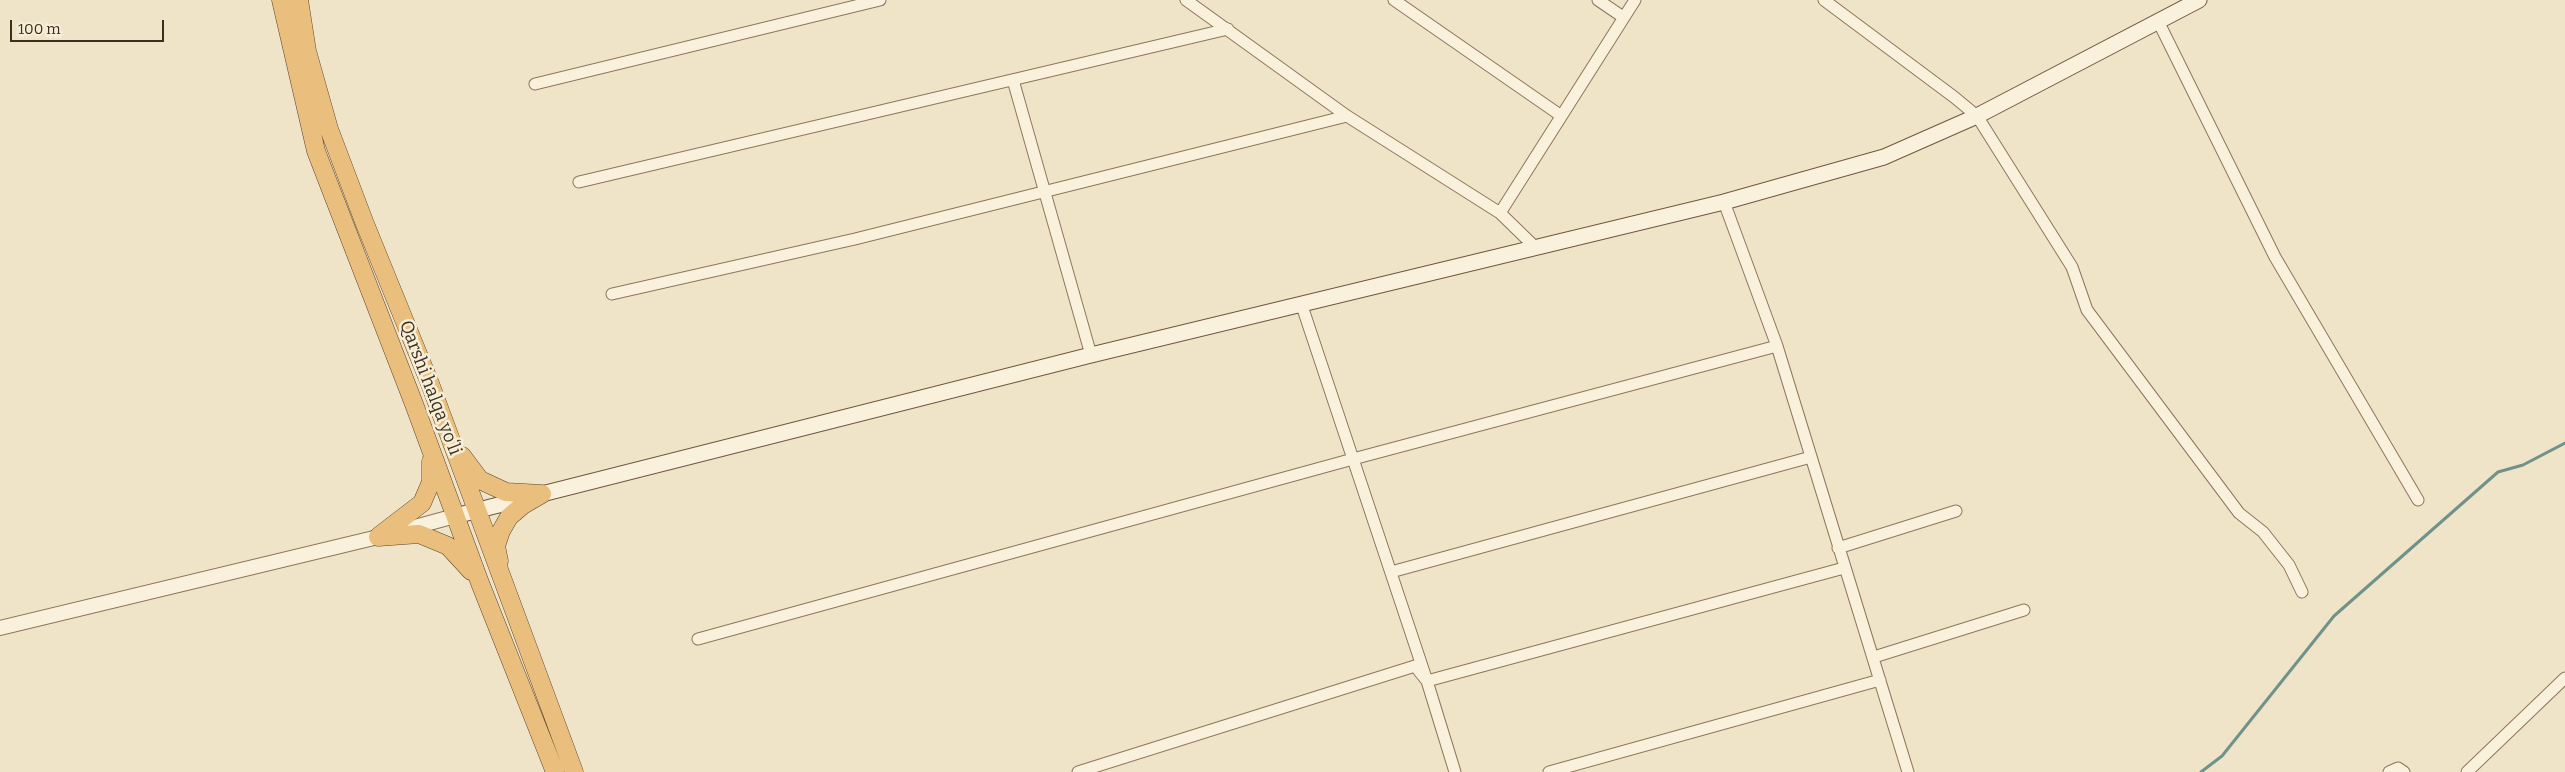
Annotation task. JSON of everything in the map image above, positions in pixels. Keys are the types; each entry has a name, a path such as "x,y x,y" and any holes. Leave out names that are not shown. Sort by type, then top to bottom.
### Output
{"highway":[{"name":"Qarshi halqa yoʻli","path":"281,0 316,151 480,583 555,772"},
{"name":"Qarshi halqa yoʻli","path":"299,0 307,51 329,129 448,431 574,772"},
{"path":"448,431 464,460 480,480 506,492 542,494"},
{"path":"378,537 422,503 431,482 431,450"},
{"path":"502,581 496,546 501,531 509,517 522,505 542,494"},
{"path":"378,537 419,534 448,546 467,564 480,583"}],"main road":[{"path":"455,516 1301,303 1724,202 1884,157 1977,116 2199,0"}],"street":[{"path":"535,84 880,0"},
{"path":"1186,0 1347,116 1500,213 1534,246"},
{"path":"1394,0 1560,115"},
{"path":"1598,0 1623,17"},
{"path":"1500,213 1560,115 1635,0"},
{"path":"1824,0 1977,116 2072,266 2087,310 2239,513 2263,532 2289,565 2302,592"},
{"path":"2158,21 2275,257 2418,500"},
{"path":"580,182 1228,29"},
{"path":"1014,80 1091,355"},
{"path":"612,294 855,239 1347,116"},
{"path":"1724,202 1777,346 1908,772"},
{"path":"1301,303 1427,681 1455,772"},
{"path":"698,639 1353,459 1777,346"},
{"path":"1391,572 1812,457"},
{"path":"1838,548 1956,511"},
{"path":"0,628 378,537 455,516"},
{"path":"1427,681 1844,568"},
{"path":"1874,657 2024,610"},
{"path":"1078,772 1415,666 1427,681"},
{"path":"2467,772 2565,678"},
{"path":"1549,772 1880,680"},
{"path":"2389,772 2398,768 2404,772"}],"waterway":[{"path":"2201,772 2222,756 2334,616 2498,472 2523,465 2565,443"}]}
